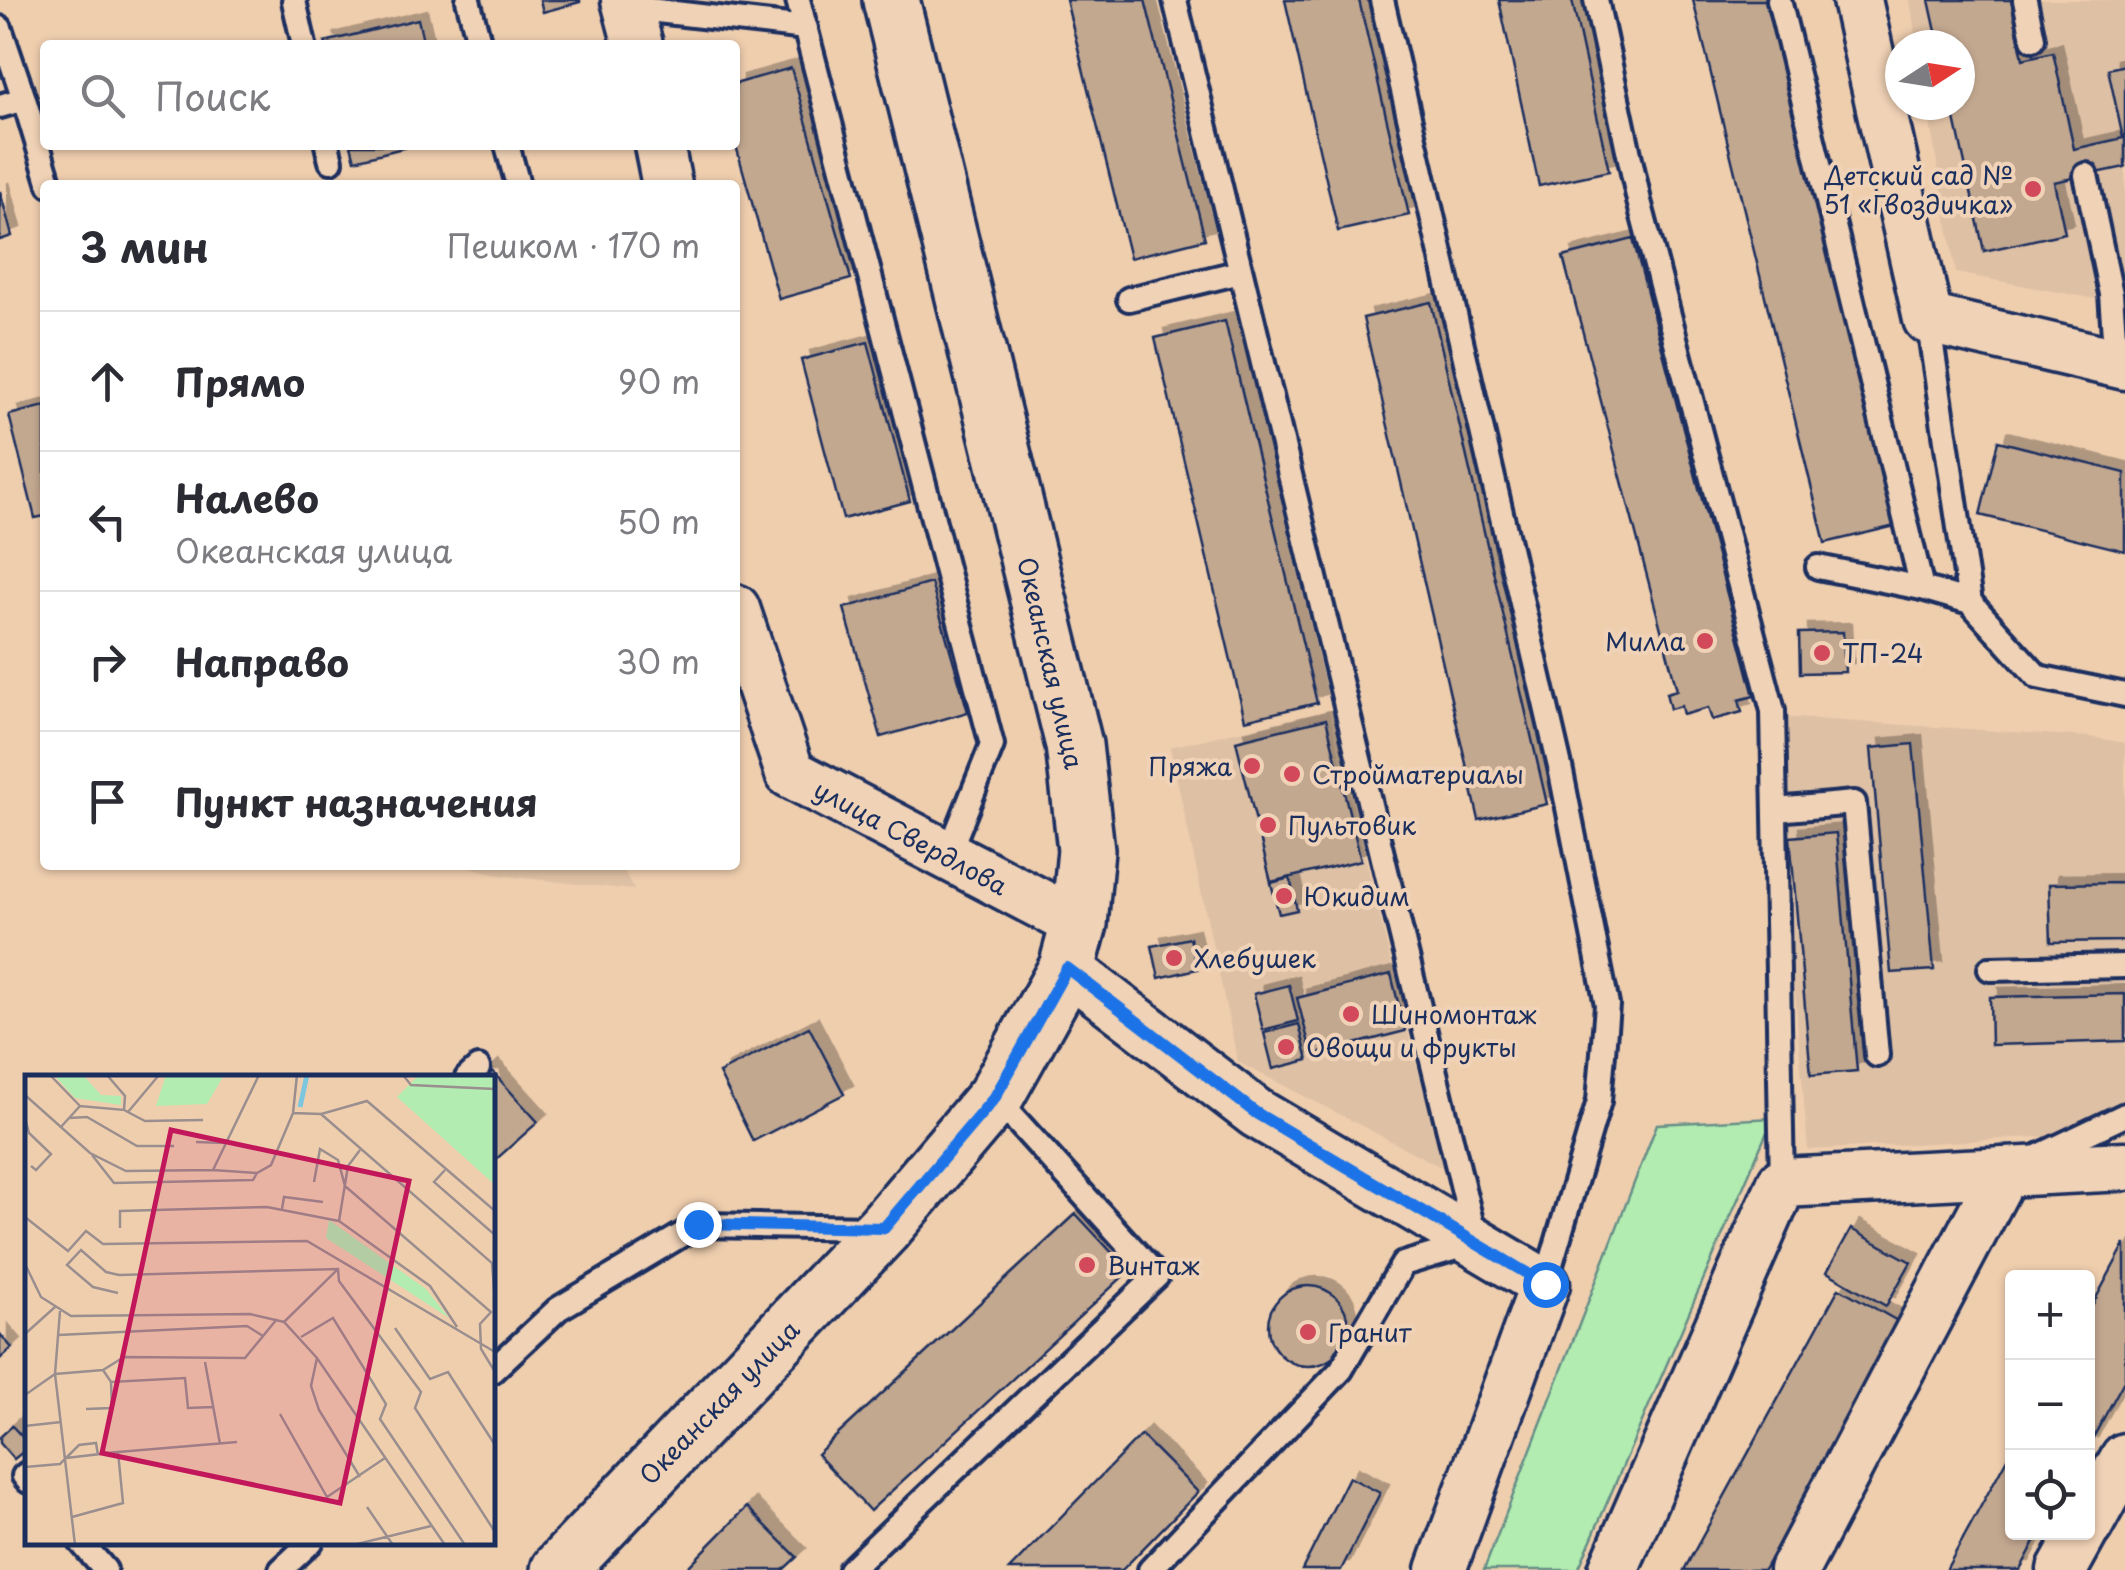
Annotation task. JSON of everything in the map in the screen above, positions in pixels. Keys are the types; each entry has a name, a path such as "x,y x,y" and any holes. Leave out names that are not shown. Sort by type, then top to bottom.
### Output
{"main road":[{"name":"Океанская улица","path":"560,1570 884,1228 995,1097 1073,946 1086,850 1074,745 891,0"}],"street":[{"path":"1857,0 1928,319 2120,364"},
{"path":"660,150 666,180"},
{"name":"улица Свердлова","path":"740,624 790,772 948,856 1073,946 1256,1113 1545,1284"},
{"path":"1613,1570 1782,1183 2125,1166"},
{"path":"1794,1570 2004,1172"},
{"path":"1441,1570 1545,1284"},
{"path":"2095,1512 2125,1458"},
{"path":"2062,1570 2079,1540"}],"lane":[{"path":"295,0 303,40"},
{"path":"468,0 479,40"},
{"path":"798,0 992,745 948,856"},
{"path":"1150,1570 1342,1370 1403,1264 1476,1242 1175,0"},
{"path":"1382,0 1560,767 1607,1004 1600,1101 1545,1284"},
{"path":"1596,0 1639,201 1773,711 1782,1183"},
{"path":"1780,0 1922,588"},
{"path":"2024,0 2033,39"},
{"path":"632,18 806,28"},
{"path":"0,28 49,180"},
{"path":"0,106 24,98"},
{"path":"508,150 517,180"},
{"path":"2086,175 2111,294 2120,364"},
{"path":"1129,299 1240,272"},
{"path":"1928,319 1970,602"},
{"path":"1818,566 1970,602 2038,678 2125,695"},
{"path":"1776,810 1854,803 1877,1055"},
{"path":"1990,970 2125,966"},
{"path":"850,1570 1157,1276 995,1097"},
{"path":"2004,1172 2125,1115"},
{"path":"495,1368 558,1309 698,1224 884,1228"},
{"path":"84,1545 105,1570"},
{"path":"282,1570 307,1545"}],"shaded area":[{"name":"Детский сад № 51 «Гвоздичка»","path":"1910,0 2125,0 2125,290 2096,299 1956,273 1930,120 1975,120 1975,30 1915,30"},
{"path":"1329,710 1445,1169 1238,1062 1170,747"},
{"path":"1781,717 2090,737 2125,743 2125,1132 1808,1150 1782,838"},
{"path":"481,870 624,870 634,890"}],"green space":[{"path":"1773,1118 1578,1570 1484,1570 1657,1124"}],"building":[{"path":"540,0 580,0 580,2 543,12"},
{"path":"1066,0 1145,0 1205,239 1130,258"},
{"path":"1285,0 1359,0 1409,215 1338,231"},
{"path":"1499,0 1572,0 1609,171 1539,186"},
{"path":"1693,0 1767,0 1895,526 1825,543"},
{"path":"1929,0 2011,0 2023,59 2053,52 2074,149 2123,138 2108,69 2125,65 2125,167 2054,182 2065,233 1984,251 1955,120 1975,120 1975,30 1936,30"},
{"path":"418,19 423,40 333,40"},
{"path":"791,68 851,279 779,299 737,150 740,83"},
{"path":"352,150 395,150 355,160"},
{"path":"0,191 12,236 0,240"},
{"path":"1633,239 1754,696 1739,700 1742,712 1712,720 1708,708 1683,715 1681,706 1670,709 1666,693 1677,690 1563,257"},
{"path":"1431,302 1547,804 1479,820 1363,318"},
{"path":"1225,321 1317,703 1245,720 1155,338"},
{"path":"868,342 910,501 843,519 801,360"},
{"path":"40,407 40,517 35,518 9,415"},
{"path":"1998,441 2125,473 2125,551 1980,515"},
{"path":"931,583 968,712 881,737 844,608"},
{"name":"ТП-24","path":"1843,632 1845,672 1800,673 1799,633"},
{"name":"Стройматериалы","path":"1326,719 1361,860 1271,882 1236,741"},
{"path":"1913,744 1934,970 1891,973 1871,748"},
{"path":"1836,833 1857,1071 1811,1075 1790,837"},
{"name":"Юкидим","path":"1290,878 1297,910 1279,914 1271,883"},
{"path":"2125,883 2125,941 2051,942 2049,884"},
{"name":"Хлебушек","path":"1190,938 1197,969 1159,978 1152,946"},
{"name":"Шиномонтаж","path":"1391,974 1405,1031 1312,1055 1297,998"},
{"path":"1289,985 1298,1021 1263,1030 1254,994"},
{"path":"2125,994 2125,1041 1991,1045 1990,997"},
{"name":"Овощи и фрукты","path":"1299,1024 1308,1060 1273,1069 1264,1033"},
{"path":"809,1027 844,1094 753,1141 719,1073"},
{"path":"490,1069 538,1122 495,1160 495,1075 483,1075"},
{"path":"1076,1214 1129,1271 870,1511 817,1454"},
{"path":"1851,1229 1911,1262 1886,1306 1827,1272"},
{"path":"2125,1244 2125,1379 2095,1434 2095,1360 2095,1300"},
{"name":"Гранит","path":"1300,1286 1316,1286 1337,1297 1348,1326 1337,1355 1316,1366 1300,1366 1286,1360 1274,1348 1268,1334 1268,1318 1274,1304 1286,1292"},
{"path":"1839,1288 1901,1323 1764,1570 1684,1570"},
{"path":"0,1334 12,1348 0,1359"},
{"path":"12,1426 25,1440 25,1450 14,1459 0,1443 0,1437"},
{"path":"1141,1435 1198,1492 1122,1570 1009,1570"},
{"path":"2005,1462 2005,1540 2036,1540 2020,1570 1946,1570"},
{"path":"1349,1477 1380,1493 1341,1570 1302,1570"},
{"path":"747,1507 797,1557 783,1570 685,1570"}],"place":[{"name":"Детский сад № 51 «Гвоздичка»","path":"2033,189"},
{"name":"Милла","path":"1705,641"},
{"name":"ТП-24","path":"1822,653"},
{"name":"Пряжа","path":"1252,766"},
{"name":"Стройматериалы","path":"1292,774"},
{"name":"Пультовик","path":"1268,825"},
{"name":"Юкидим","path":"1284,896"},
{"name":"Хлебушек","path":"1174,958"},
{"name":"Шиномонтаж","path":"1351,1014"},
{"name":"Овощи и фрукты","path":"1286,1047"},
{"name":"Винтаж","path":"1087,1265"},
{"name":"Гранит","path":"1308,1332"}],"route":[{"path":"698,1224 884,1228 995,1097 1067,968 1256,1113 1545,1284"}]}
